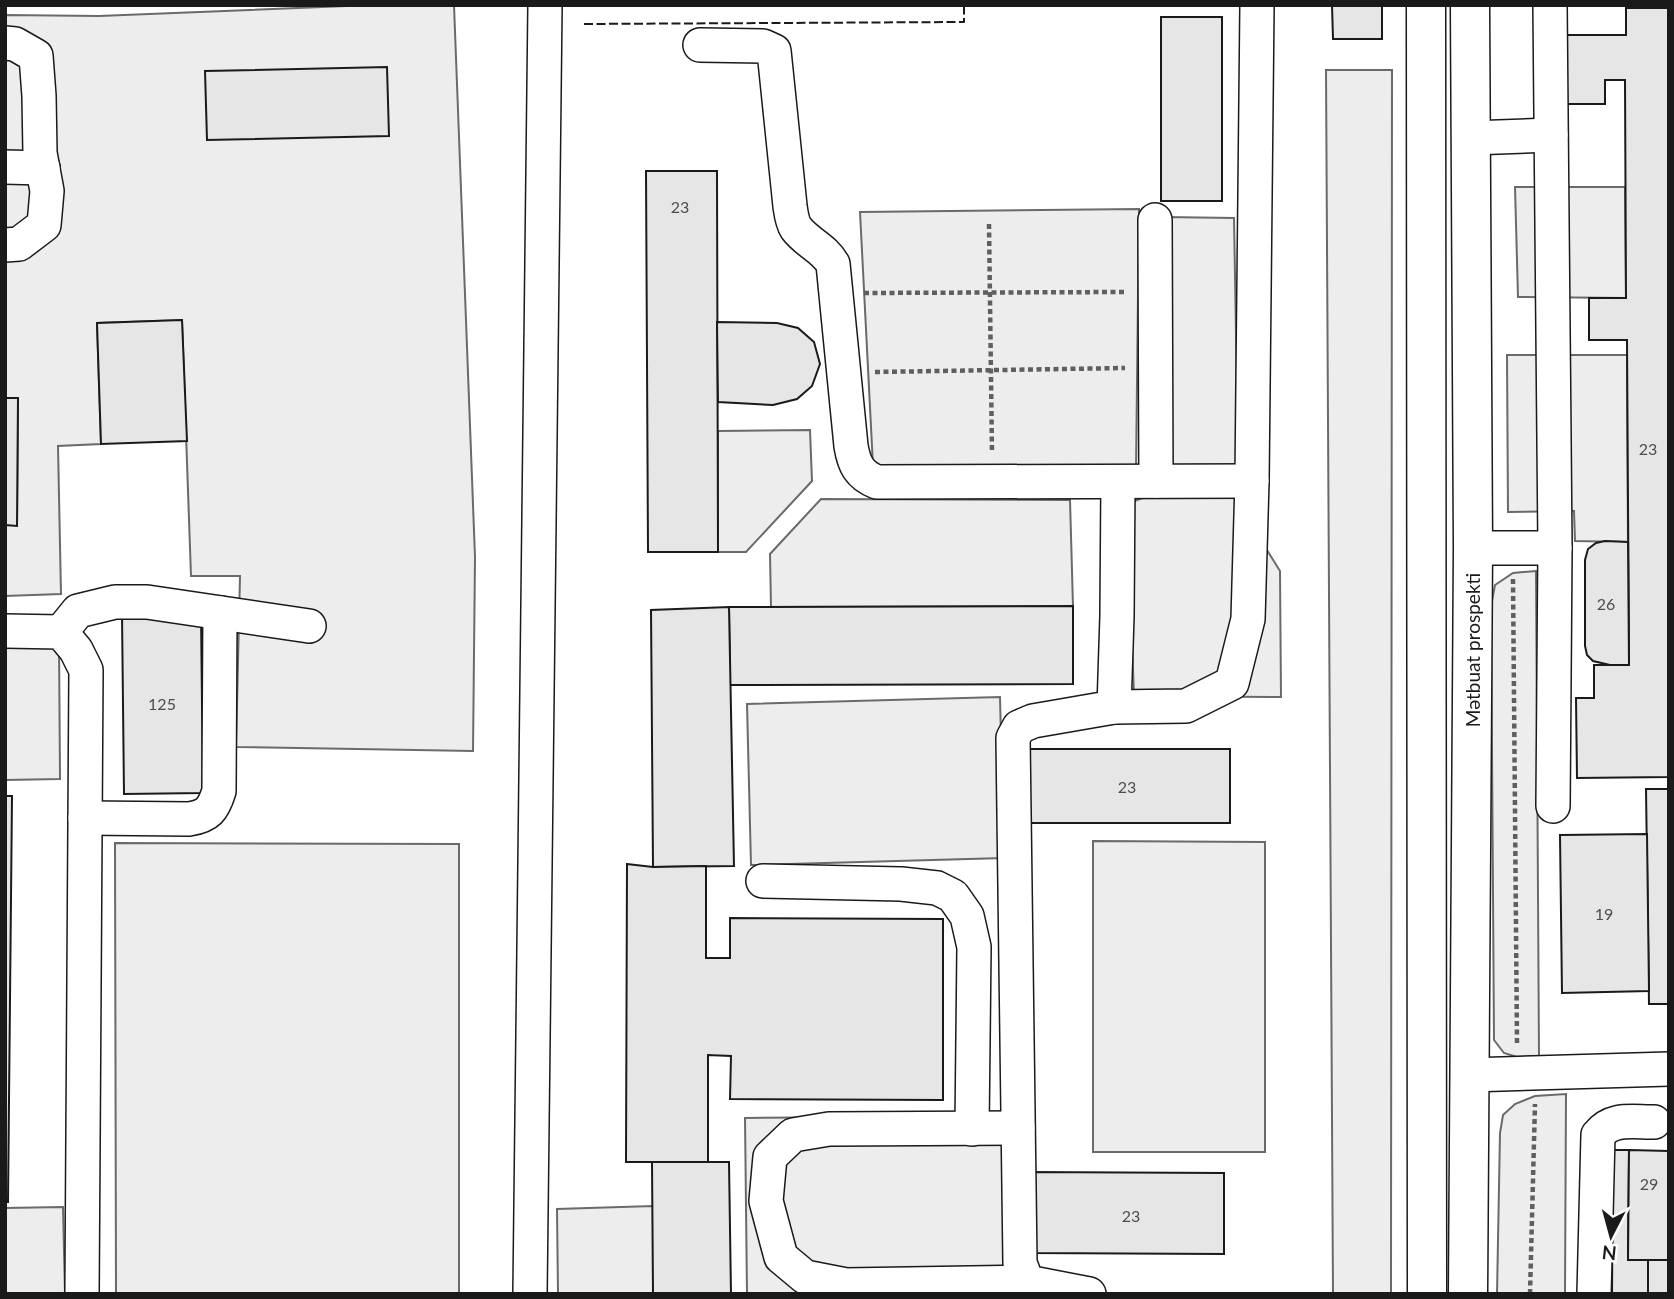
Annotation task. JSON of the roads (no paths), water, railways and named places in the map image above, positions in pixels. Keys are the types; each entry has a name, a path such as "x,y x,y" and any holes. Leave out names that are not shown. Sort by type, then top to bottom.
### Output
{"main road":[{"path":"1426,5 1427,1294"},
{"name":"Mətbuat prospekti","path":"1468,1294 1472,548 1470,5"}],"street":[{"path":"530,1294 545,5"},
{"path":"1027,1282 1020,1263 1013,738 1019,727 1033,721 1114,708 1185,706 1232,683 1248,619 1257,5"},
{"path":"1550,5 1555,548 1553,806"},
{"path":"5,43 15,44 36,56 40,96 40,153 47,191 44,225 19,244 5,245"},
{"path":"700,45 763,46 774,51 794,226 826,252 833,264 853,463 864,477 877,482 1252,481"},
{"path":"1471,138 1551,135"},
{"path":"5,167 43,168"},
{"path":"1155,220 1156,481"},
{"path":"1114,708 1118,482"},
{"path":"1472,548 1555,548"},
{"path":"61,632 78,611 115,602 148,602 309,626"},
{"path":"85,818 189,819 203,817 214,808 219,791 220,613"},
{"path":"5,631 61,632 76,650 86,670 82,1294"},
{"path":"763,881 901,884 937,888 953,896 967,916 974,947 972,1129"},
{"path":"1469,1075 1669,1069"},
{"path":"1594,1294 1598,1135 1605,1126 1613,1123 1654,1122"},
{"path":"1018,1128 829,1129 793,1135 770,1157 766,1201 781,1257 805,1277 846,1285 1027,1282 1089,1294"}]}
